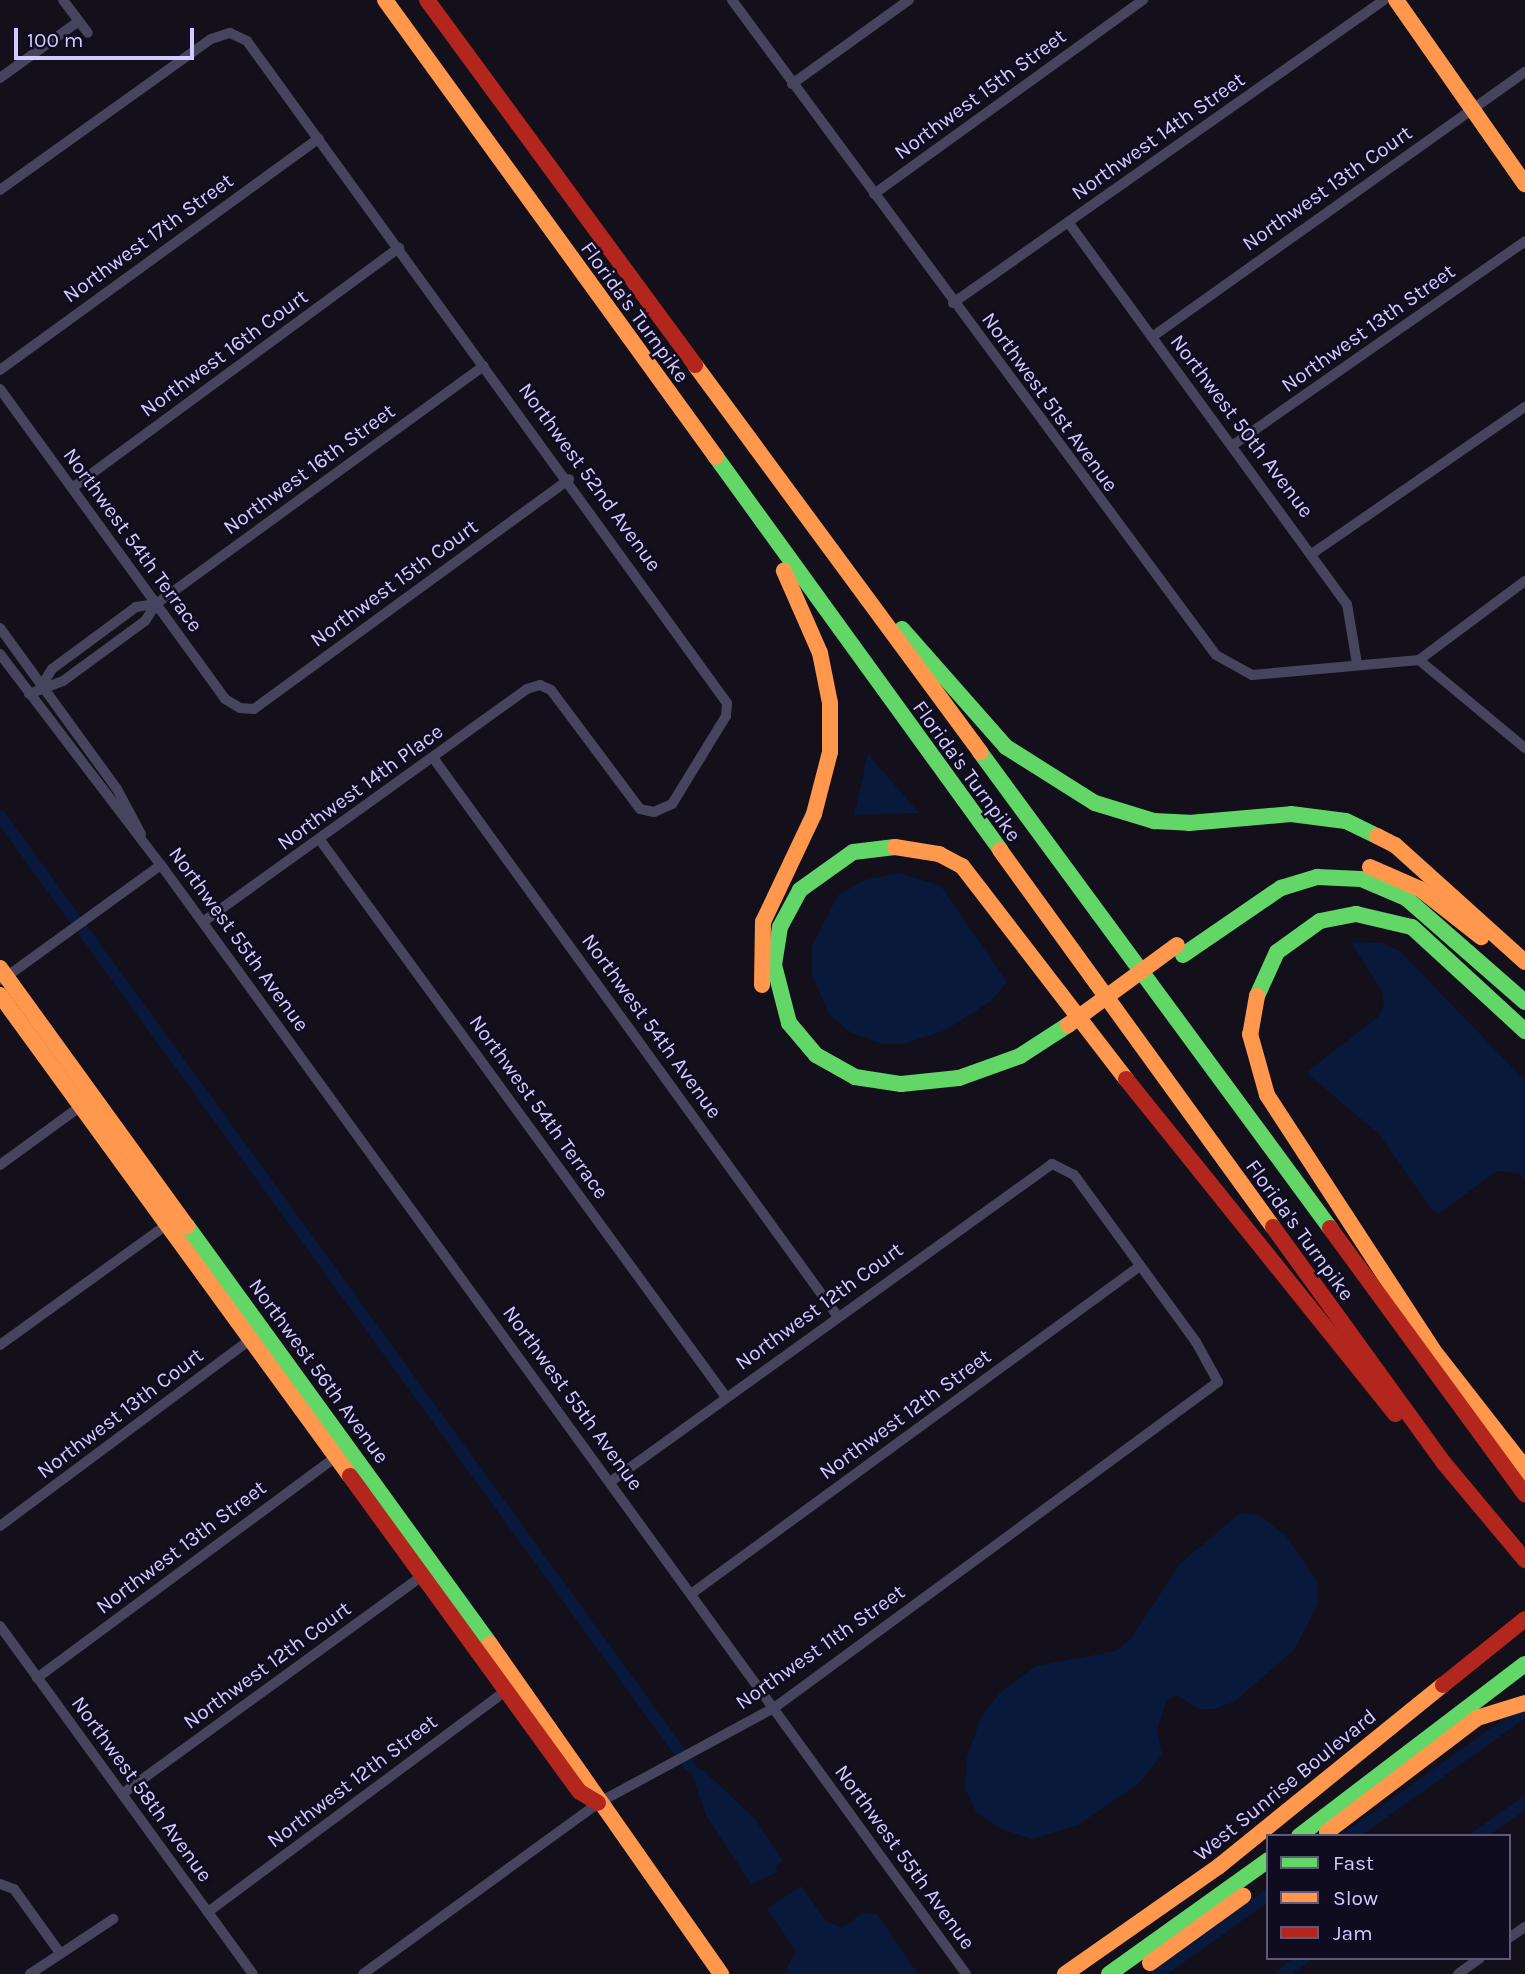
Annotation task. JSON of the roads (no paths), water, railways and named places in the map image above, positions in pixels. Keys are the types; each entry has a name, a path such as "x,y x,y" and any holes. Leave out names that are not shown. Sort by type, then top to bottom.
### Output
{"main road":[{"name":"Florida's Turnpike","path":"385,0 764,528 1443,1462 1525,1560"},
{"name":"Florida's Turnpike","path":"427,0 1525,1494"},
{"path":"1395,0 1525,184"},
{"path":"764,528 820,653 831,726 827,770 814,814 764,922 760,966 778,1028 824,1075 850,1089 900,1098 994,1082 1072,1030 1270,879 1303,866 1344,863 1390,874 1420,889 1525,969"},
{"path":"840,563 973,713 1044,774 1095,803 1154,821 1222,822 1291,814 1346,821 1395,845 1525,962"},
{"path":"1072,1030 1020,1056 959,1078 901,1084 855,1077 816,1055 789,1023 774,965 780,927 808,882 853,852 901,846 962,866 1369,1389 1443,1462"},
{"path":"1180,950 1281,888 1317,877 1361,879 1406,898 1525,1002"},
{"path":"1525,1031 1412,927 1356,914 1321,921 1277,952 1260,980 1251,1034 1266,1095 1433,1350 1518,1460 1525,1484"},
{"name":"Northwest 56th Avenue","path":"2,975 88,1102 428,1571 512,1686 592,1784 598,1803 721,1974"},
{"name":"Northwest 56th Avenue","path":"0,995 88,1102"},
{"name":"West Sunrise Boulevard","path":"1065,1974 1218,1867 1525,1619"},
{"path":"1302,1834 1525,1664"},
{"path":"1325,1834 1456,1732 1499,1710 1525,1703"},
{"path":"1109,1974 1266,1861"},
{"path":"1134,1974 1266,1878"}],"street":[{"path":"63,0 88,33"},
{"name":"Northwest 51st Avenue","path":"732,0 953,303 1216,655 1252,675 1419,660"},
{"path":"792,84 909,0"},
{"name":"Northwest 15th Street","path":"874,194 1143,0"},
{"name":"Northwest 14th Street","path":"953,303 1384,0"},
{"path":"0,78 79,21"},
{"name":"Northwest 52nd Avenue","path":"0,190 211,40 230,33 247,41 721,691 726,716 672,804 654,812 640,808 551,690 540,685"},
{"name":"Northwest 13th Court","path":"1152,337 1525,72"},
{"name":"Northwest 17th Street","path":"0,370 319,138"},
{"name":"Northwest 50th Avenue","path":"1068,222 1313,553 1347,604 1357,664"},
{"name":"Northwest 13th Street","path":"1233,445 1525,242"},
{"name":"Northwest 16th Court","path":"72,488 399,248"},
{"name":"Northwest 16th Street","path":"42,685 63,681 145,621 156,604 484,366"},
{"name":"Northwest 54th Terrace","path":"0,389 225,699 240,708"},
{"path":"1313,553 1525,407"},
{"name":"Northwest 15th Court","path":"240,708 254,709 569,479"},
{"path":"1525,581 1419,660 1525,748"},
{"name":"Northwest 16th Street","path":"29,694 42,685 52,669 136,607 156,604"},
{"name":"Northwest 55th Avenue","path":"0,628 117,789 147,846"},
{"name":"Northwest 55th Avenue","path":"0,654 161,864 966,1974"},
{"name":"Northwest 14th Place","path":"203,922 434,759 527,689 540,685"},
{"name":"Northwest 54th Avenue","path":"434,759 838,1317"},
{"name":"Northwest 54th Terrace","path":"320,840 726,1397"},
{"path":"2,975 161,864"},
{"path":"0,1165 88,1102"},
{"name":"Northwest 12th Court","path":"611,1482 1052,1164 1074,1175 1140,1266"},
{"path":"0,1345 173,1220"},
{"name":"Northwest 11th Street","path":"363,1974 598,1803 774,1707 1218,1381 1140,1266"},
{"name":"Northwest 12th Street","path":"691,1594 1140,1266"},
{"name":"Northwest 13th Court","path":"0,1526 257,1335"},
{"name":"Northwest 13th Street","path":"37,1678 342,1452"},
{"name":"Northwest 12th Court","path":"122,1794 428,1571"},
{"name":"Northwest 58th Avenue","path":"0,1626 253,1974"},
{"name":"Northwest 12th Street","path":"208,1912 512,1686"},
{"path":"0,1884 14,1889 60,1953"},
{"path":"30,1974 113,1919"},
{"path":"1458,1974 1477,1960"}],"water":[{"path":"868,754 919,813 854,815"},
{"path":"900,873 941,886 1007,982 991,1001 946,1030 903,1044 883,1044 850,1032 829,1014 812,974 812,946 838,895 865,880"},
{"path":"1351,942 1382,943 1400,951 1525,1081 1525,1181 1519,1173 1497,1171 1439,1213 1432,1210 1379,1134 1309,1075 1308,1071 1378,1017 1384,1007 1382,991"},
{"path":"1240,1513 1259,1515 1286,1536 1317,1581 1318,1604 1294,1650 1234,1702 1213,1709 1199,1709 1177,1695 1167,1700 1157,1729 1162,1755 1138,1784 1078,1825 1032,1839 1001,1829 976,1812 965,1788 967,1758 981,1717 999,1694 1036,1666 1116,1651 1130,1640 1180,1564"},
{"path":"688,1763 703,1770 754,1818 783,1861 775,1867 777,1872 751,1884 706,1815"},
{"path":"801,1886 826,1921 842,1928 864,1912 877,1914 918,1974 784,1974 796,1951 767,1909"}],"waterway":[{"path":"0,816 690,1766"},
{"path":"1353,1834 1525,1711"},
{"path":"1480,1834 1525,1803"},
{"path":"1157,1974 1266,1896"},
{"path":"1282,1974 1301,1960"}]}
